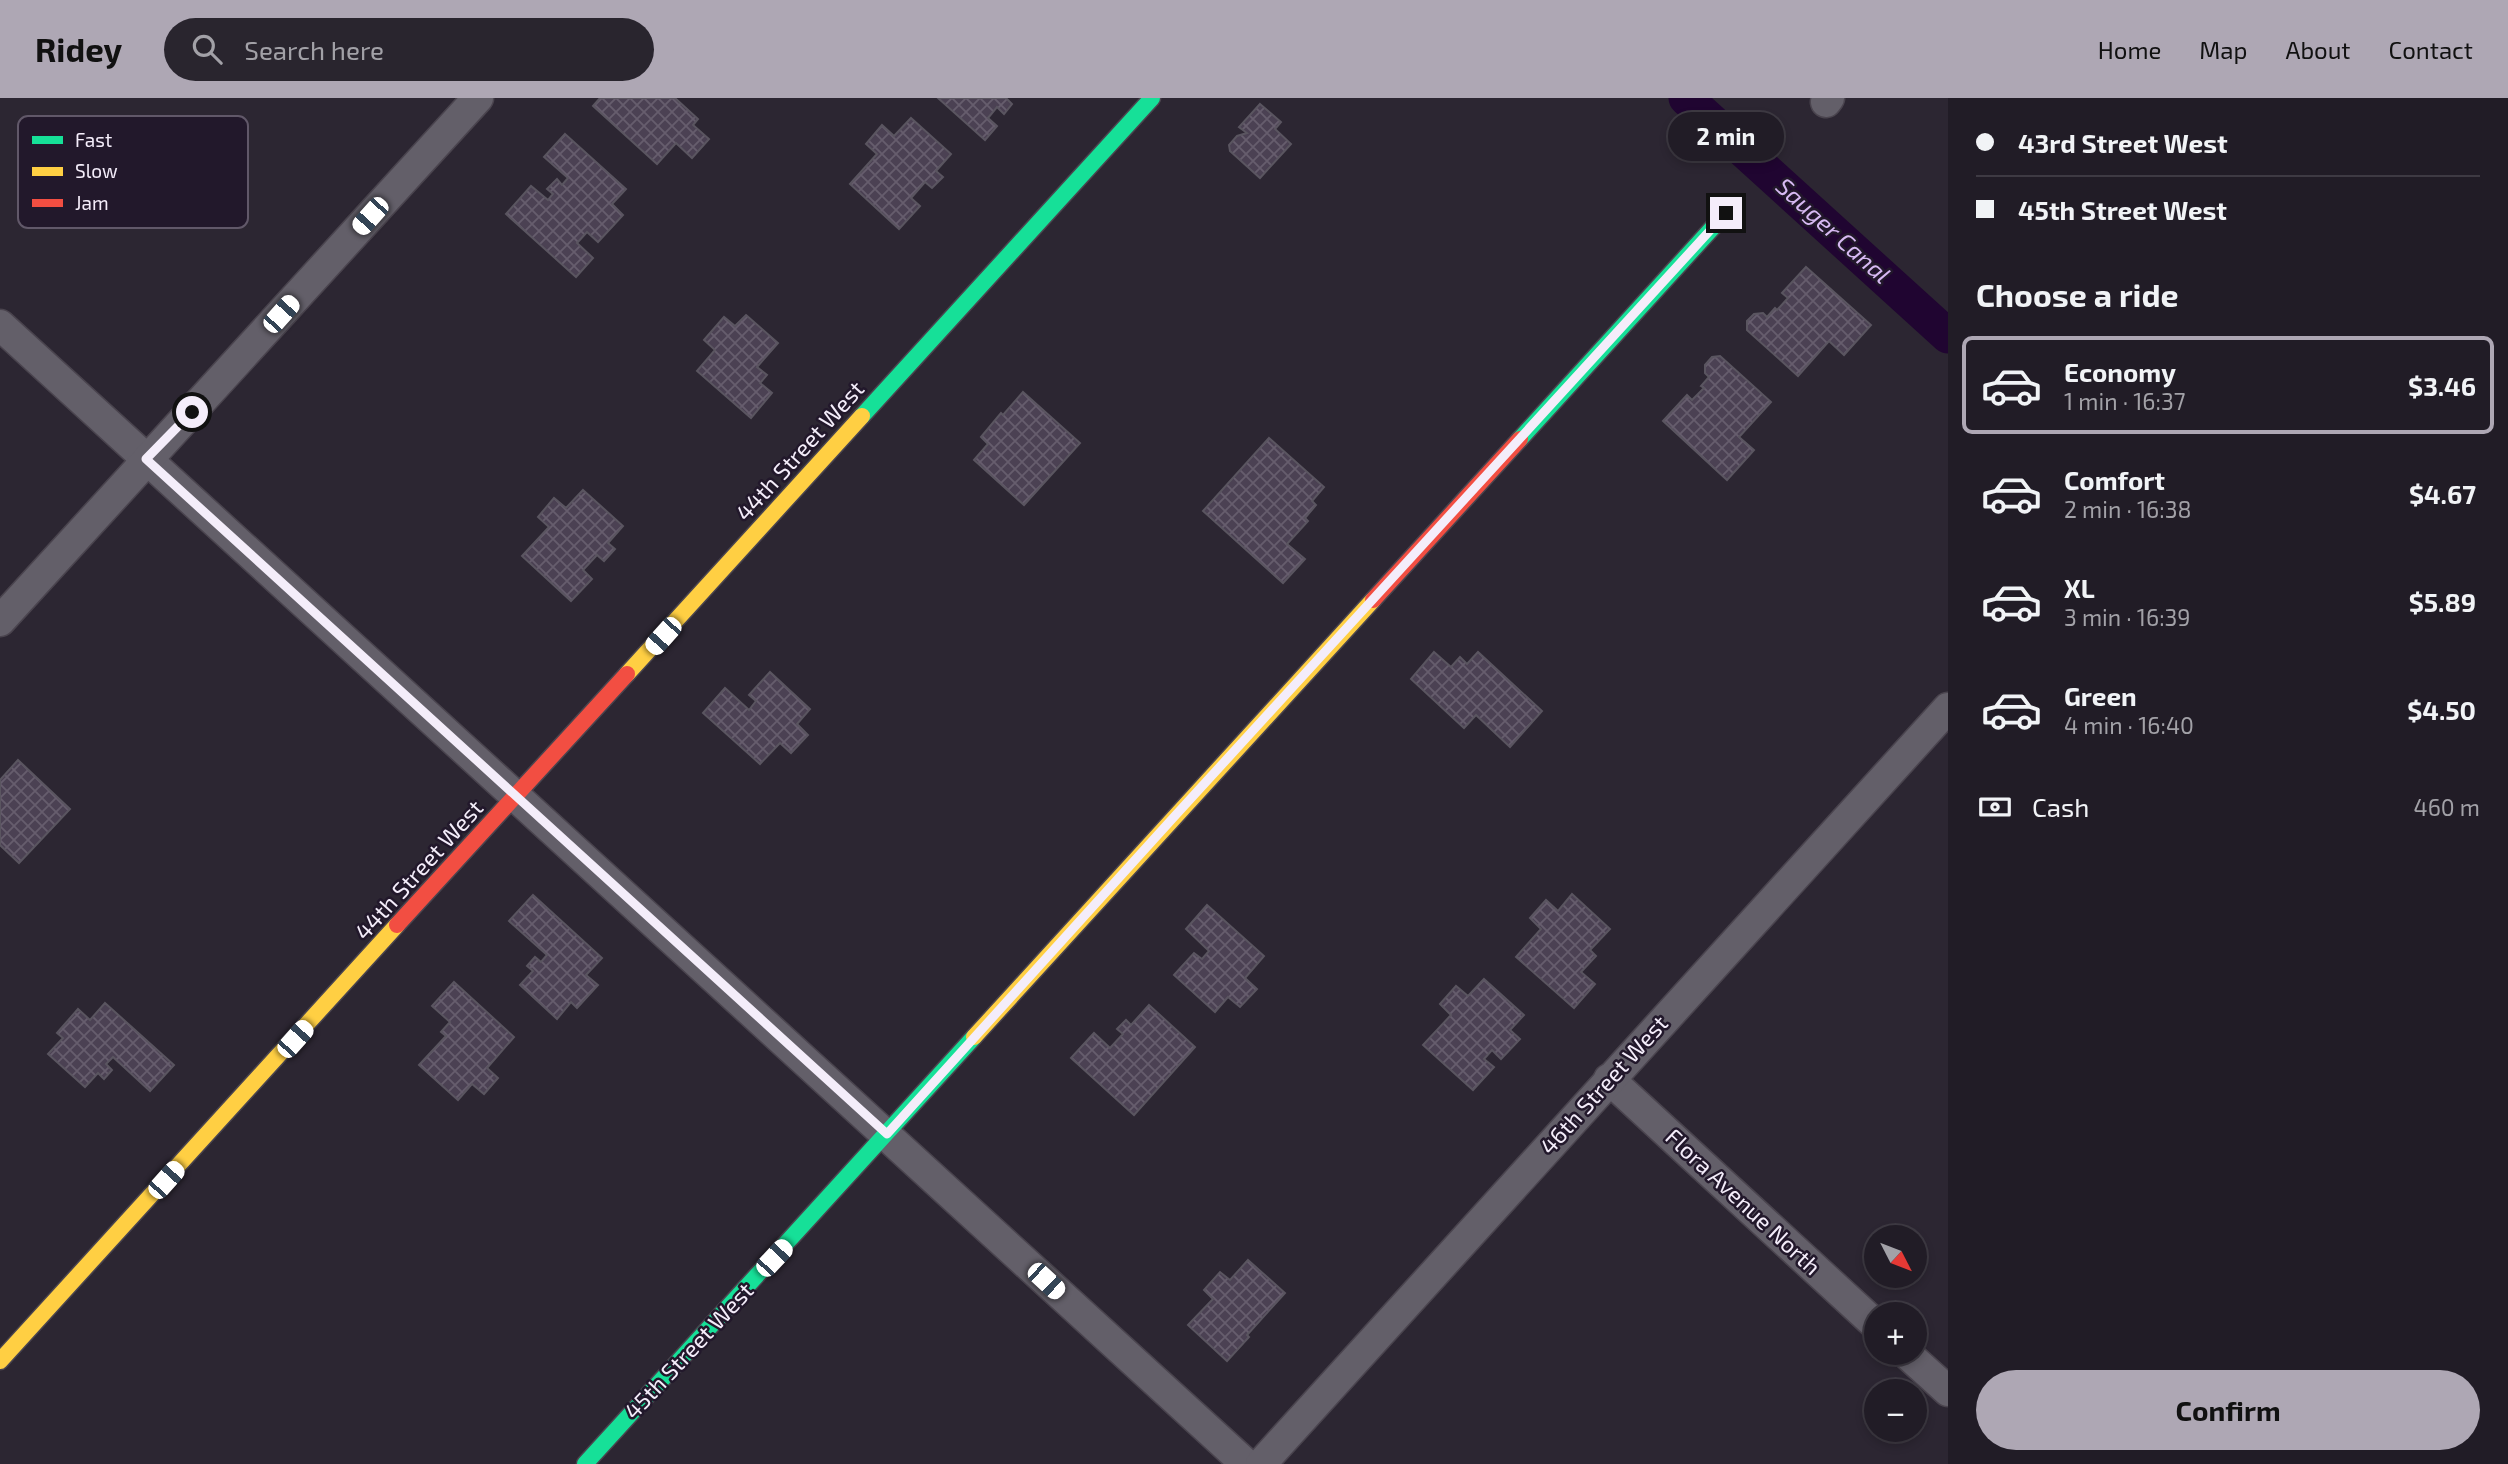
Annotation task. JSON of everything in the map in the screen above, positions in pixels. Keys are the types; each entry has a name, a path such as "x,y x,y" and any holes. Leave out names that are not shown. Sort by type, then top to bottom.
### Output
{"street":[{"path":"0,621 478,98"},
{"name":"44th Street West","path":"0,1361 1152,98"},
{"name":"45th Street West","path":"584,1464 1726,213"},
{"path":"0,325 1246,1464"},
{"name":"46th Street West","path":"1261,1464 1609,1079 1947,712"},
{"name":"Flora Avenue North","path":"1609,1079 1864,1314"},
{"path":"1919,1365 1948,1391"}],"building":[{"path":"600,98 675,98 698,119 693,125 709,139 692,158 676,143 657,164 593,106"},
{"path":"938,98 1006,98 1012,104 1004,114 997,107 988,118 997,126 985,140"},
{"path":"1260,104 1281,122 1275,129 1291,144 1260,178 1230,151 1229,145 1237,136 1247,133 1239,127"},
{"path":"911,118 951,154 936,171 943,177 932,188 925,182 911,198 920,206 899,229 850,184 877,154 866,144 882,125 894,136"},
{"path":"565,134 626,189 612,204 623,215 598,242 587,232 577,243 593,258 576,277 506,214 531,186 548,200 553,194 547,189 557,179 562,185 568,178 544,157"},
{"path":"1806,267 1871,325 1844,355 1829,341 1798,376 1747,330 1747,321 1754,314 1763,313 1767,317 1775,308 1777,310 1788,298 1782,293"},
{"path":"746,315 778,343 757,367 767,375 760,383 772,393 751,418 697,371 715,350 704,340 724,317 735,326"},
{"path":"1720,356 1771,402 1739,437 1754,450 1727,480 1663,421 1687,395 1692,400 1704,388 1701,386 1709,377 1705,373 1705,365 1712,357"},
{"path":"1023,392 1080,443 1024,505 974,460 988,444 981,437"},
{"path":"1269,438 1324,487 1312,501 1316,505 1305,518 1308,521 1287,544 1305,559 1283,583 1203,511"},
{"path":"583,490 623,526 608,543 615,549 604,561 597,555 583,570 592,579 571,601 522,556 549,527 538,517 554,498 566,508"},
{"path":"1434,652 1451,667 1460,657 1467,664 1478,652 1542,711 1510,747 1476,715 1464,728 1411,679"},
{"path":"770,672 810,709 797,724 808,735 791,753 780,743 760,764 703,713 725,688 749,710 756,701 749,695"},
{"path":"18,760 70,809 19,863 0,845 0,780"},
{"path":"1572,894 1610,929 1590,950 1596,956 1581,972 1595,984 1574,1008 1516,957 1541,929 1530,918 1546,900 1558,911"},
{"path":"533,895 602,958 586,975 598,985 577,1008 571,1002 557,1019 520,985 533,971 527,966 535,957 541,962 547,955 509,921"},
{"path":"1207,905 1264,956 1245,978 1257,989 1240,1007 1228,997 1215,1012 1174,975 1194,953 1202,959 1209,951 1186,929"},
{"path":"1484,979 1524,1015 1510,1030 1520,1039 1501,1059 1492,1050 1484,1059 1494,1067 1473,1090 1423,1045 1451,1015 1440,1004 1456,986 1468,996"},
{"path":"454,982 514,1037 487,1068 498,1078 484,1094 472,1084 458,1100 419,1065 446,1036 441,1032 450,1022 432,1006"},
{"path":"105,1003 174,1065 150,1091 113,1057 106,1064 112,1070 104,1079 98,1073 85,1087 48,1054 63,1038 57,1033 78,1009 90,1020"},
{"path":"1149,1005 1195,1047 1134,1115 1071,1058 1094,1033 1110,1048 1123,1034 1117,1029 1126,1020 1131,1025"},
{"path":"1248,1260 1285,1293 1227,1361 1188,1325 1213,1299 1204,1290 1220,1272 1230,1280"}],"waterway":[{"name":"Sauger Canal","path":"1686,98 1948,336"}],"traffic: fast":[{"path":"862,416 1152,98"},
{"path":"1520,439 1726,213"},
{"path":"585,1464 974,1037"}],"traffic: slow":[{"path":"627,674 862,416"},
{"path":"974,1037 1373,600"},
{"path":"0,1361 397,925"}],"traffic: jam":[{"path":"1373,600 1520,439"},
{"path":"397,925 627,674"}],"route":[{"path":"192,412 146,459 887,1134 1726,213"}]}
